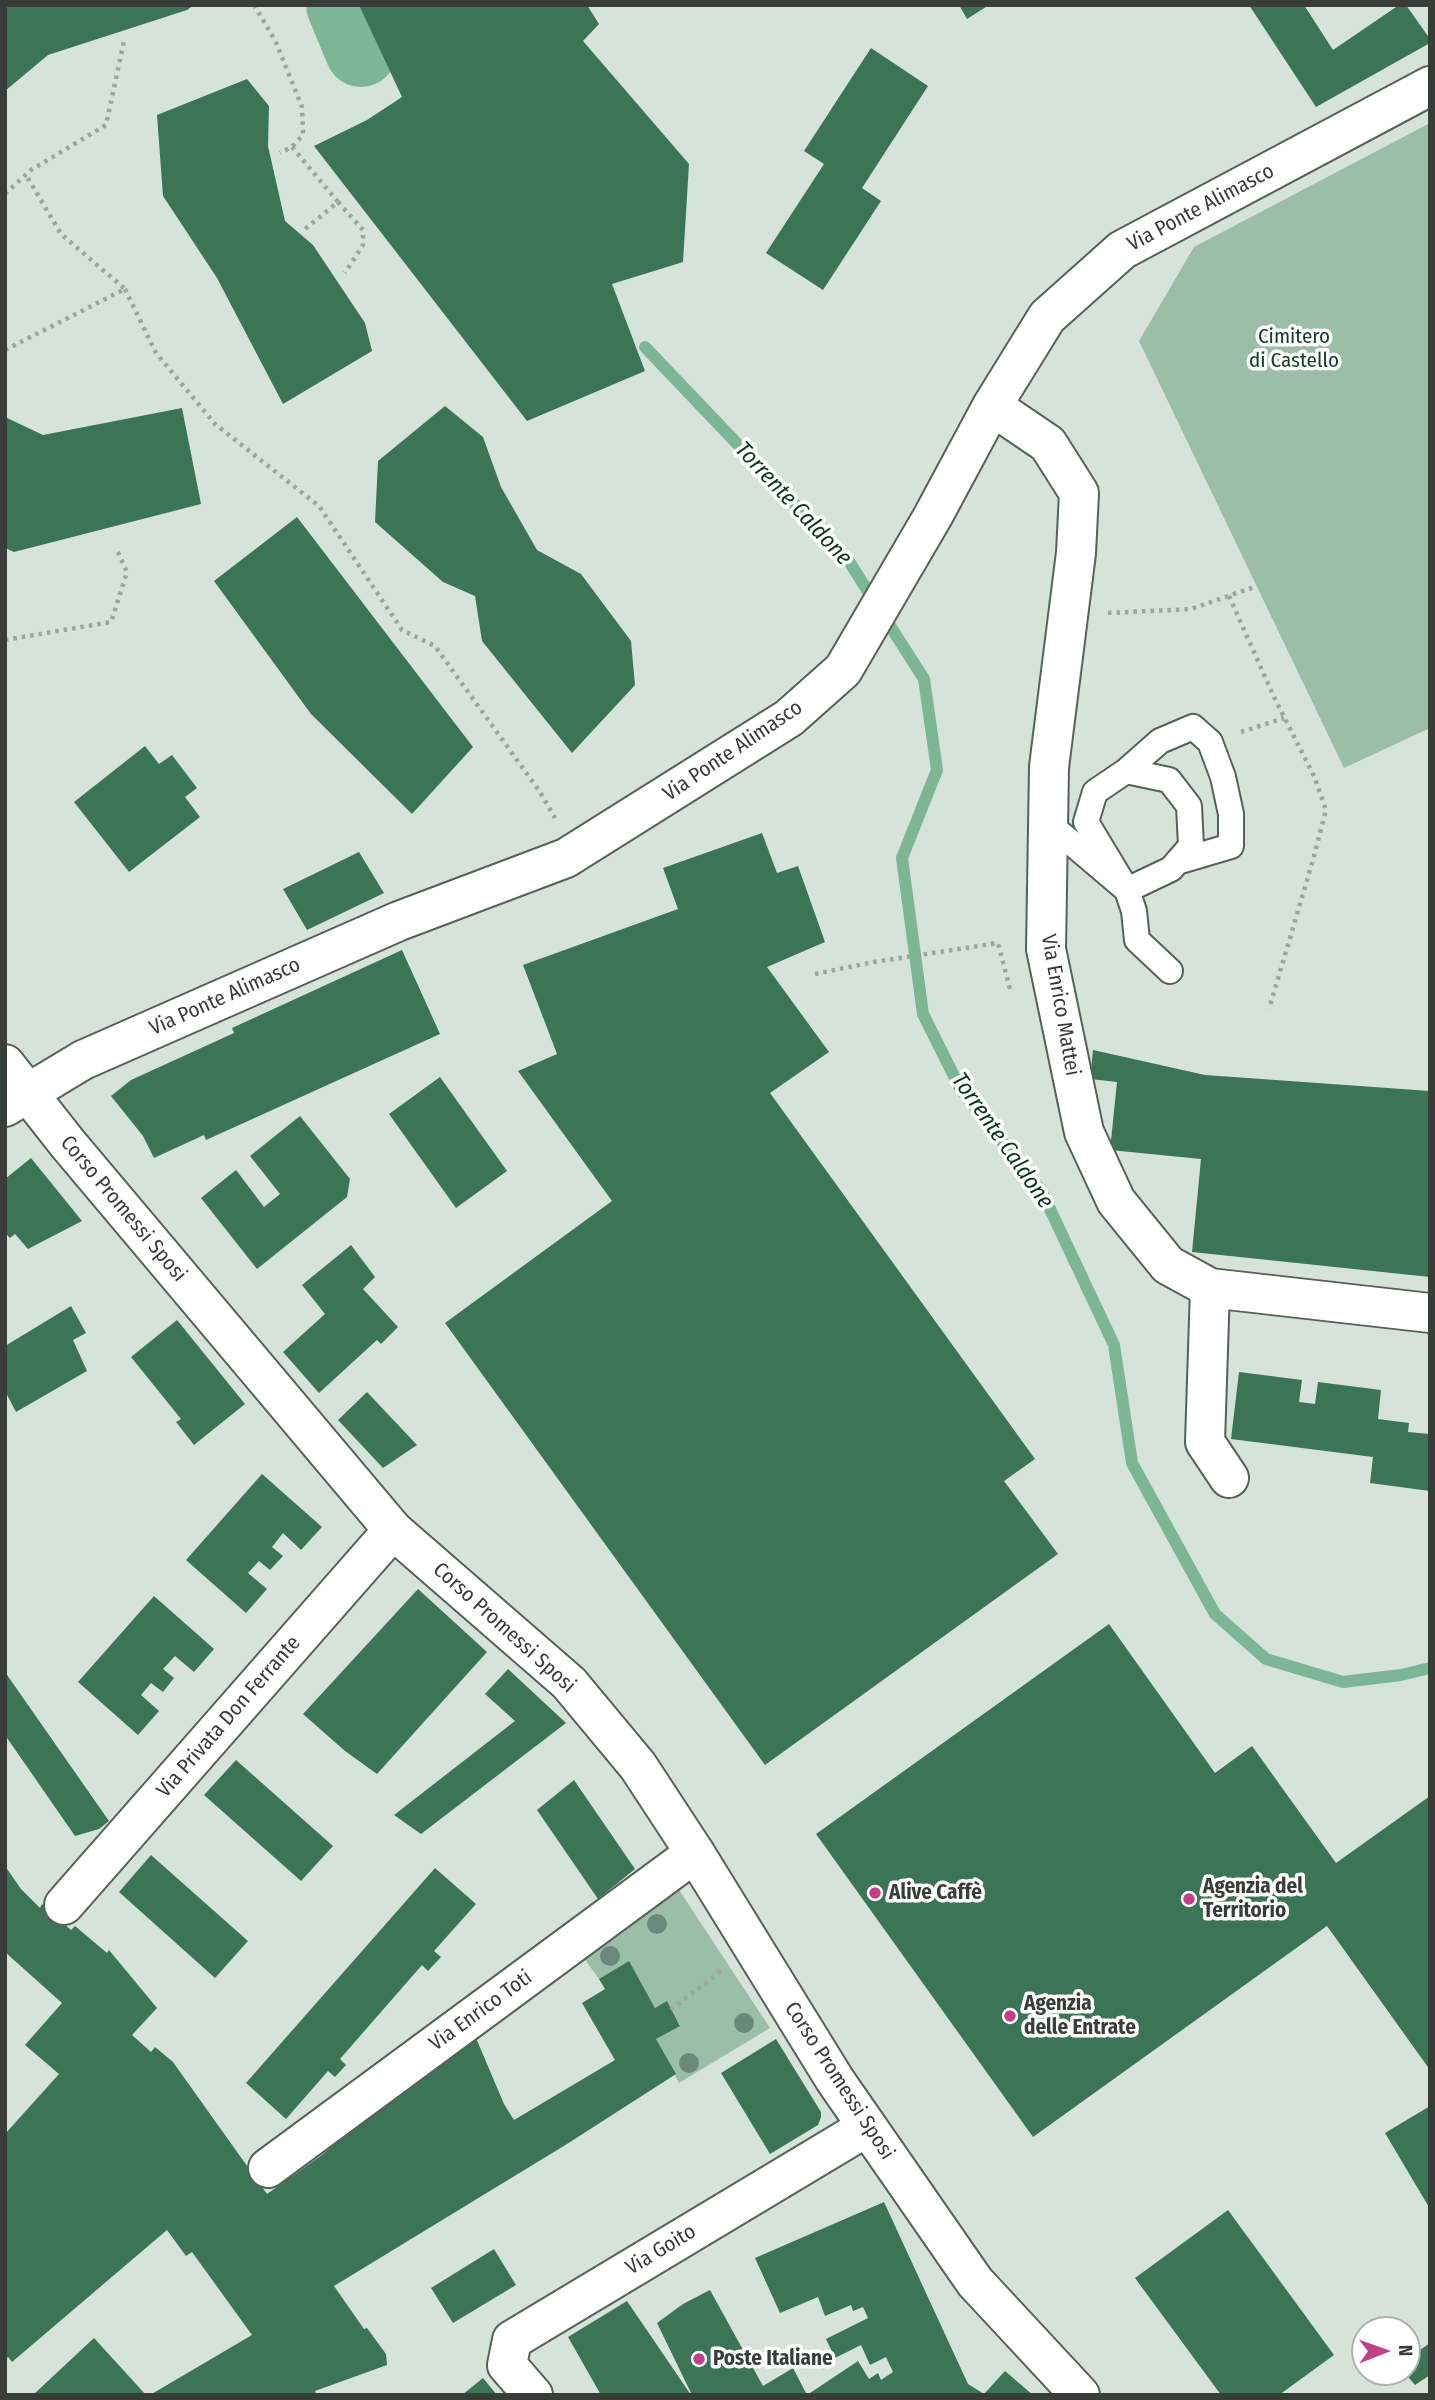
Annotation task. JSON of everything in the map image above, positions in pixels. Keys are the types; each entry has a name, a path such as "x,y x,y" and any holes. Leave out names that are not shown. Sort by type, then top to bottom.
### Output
{"street":[{"name":"Via Ponte Alimasco","path":"13,1088 399,921 566,858 789,718 843,670 933,516 992,406 1047,317 1122,250 1430,86"},
{"name":"Via Enrico Mattei","path":"992,406 1048,444 1079,493 1076,554 1049,767 1046,949 1084,1132 1116,1201 1168,1265 1210,1288 1430,1312"},
{"name":"Corso Promessi Sposi","path":"13,1088 68,1144 393,1530 569,1683 638,1766 835,2080 975,2282 1080,2395"},
{"path":"1210,1288 1205,1442 1229,1478"},
{"name":"Via Privata Don Ferrante","path":"64,1905 393,1530"},
{"name":"Via Enrico Toti","path":"268,2168 695,1853"},
{"name":"Via Goito","path":"533,2395 507,2365 512,2340 867,2127"}],"lane":[{"path":"1170,971 1137,940 1134,911 1127,890 1086,822 1095,792 1126,771 1160,741 1193,727 1210,742 1223,777 1231,814 1231,846 1177,862"},
{"path":"1126,771 1169,780 1189,806 1191,846 1171,869 1127,890"},
{"path":"1048,823 1127,890"}],"path":[{"path":"254,5 275,40 302,107 303,135 292,147 280,153"},
{"path":"5,194 26,175 106,125 124,41"},
{"path":"292,147 363,230 363,245 345,273"},
{"path":"26,175 61,234 125,289 156,353 215,424 319,506 402,630 435,646 540,792 576,853"},
{"path":"305,229 338,202"},
{"path":"5,350 125,289"},
{"path":"5,640 111,622 127,572 117,550"},
{"path":"1069,606 1099,614 1191,610 1257,586"},
{"path":"1229,596 1284,718 1314,776 1326,810 1269,1009"},
{"path":"1210,742 1284,718"},
{"path":"815,974 874,961 998,943"},
{"path":"671,2010 728,1965"}],"green space":[{"name":"Cimitero di Castello","path":"1430,123 1430,728 1344,768 1139,341 1194,247"},
{"path":"679,1890 770,2028 679,2083 656,2039 680,2025 667,2002 655,2008 629,1962 599,1979 581,1954"}],"building":[{"path":"5,5 194,5 187,10 48,55 5,91"},
{"path":"359,5 587,5 599,24 583,41 689,164 683,262 612,284 645,371 527,421 314,146 367,120 402,97"},
{"path":"959,5 989,5 967,19"},
{"path":"1249,5 1304,5 1333,50 1399,5 1406,5 1430,39 1430,43 1316,107"},
{"path":"871,48 928,86 862,188 881,201 823,290 766,253 824,164 804,151"},
{"path":"247,79 269,106 268,146 285,221 313,245 365,323 372,351 283,404 217,278 163,196 157,115"},
{"path":"445,406 483,437 501,487 537,550 581,574 631,641 635,685 572,753 482,641 475,596 443,582 375,522 378,461"},
{"path":"182,408 201,504 14,552 5,548 5,417 43,435"},
{"path":"297,517 473,747 412,814 311,714 214,581"},
{"path":"145,746 159,764 172,755 197,788 185,797 200,817 129,872 74,802"},
{"path":"762,833 777,873 798,866 825,942 767,967 829,1052 770,1093 1035,1459 1004,1481 1058,1554 765,1765 445,1323 612,1201 518,1071 557,1054 523,965 678,909 663,868"},
{"path":"359,852 384,893 307,930 283,889"},
{"path":"402,950 440,1034 206,1140 204,1135 154,1158 143,1136 111,1096 131,1080 234,1033 232,1028"},
{"path":"1093,1050 1205,1075 1430,1091 1430,1277 1192,1252 1201,1159 1110,1150 1117,1082 1090,1079"},
{"path":"440,1077 507,1171 456,1208 389,1114"},
{"path":"300,1116 350,1179 347,1197 257,1269 201,1198 236,1170 264,1207 280,1194 250,1156"},
{"path":"31,1158 82,1221 28,1249 15,1234 10,1238 5,1233 5,1179"},
{"path":"351,1245 375,1277 363,1289 398,1327 381,1344 377,1340 319,1393 283,1352 325,1314 302,1285"},
{"path":"71,1306 86,1333 73,1340 87,1371 16,1412 5,1391 5,1346"},
{"path":"177,1320 245,1404 194,1445 176,1422 181,1419 131,1357"},
{"path":"1239,1372 1302,1380 1299,1402 1315,1404 1318,1382 1381,1390 1378,1419 1409,1423 1408,1432 1430,1434 1430,1491 1370,1483 1373,1457 1231,1439"},
{"path":"367,1392 417,1445 383,1468 338,1420"},
{"path":"262,1474 322,1527 301,1550 283,1533 272,1547 283,1556 270,1570 259,1561 248,1573 267,1589 246,1613 186,1560"},
{"path":"418,1589 487,1652 377,1774 345,1751 303,1714"},
{"path":"154,1596 214,1649 194,1672 175,1656 163,1669 174,1678 163,1692 151,1683 141,1695 159,1711 138,1735 78,1682"},
{"path":"1109,1624 1215,1773 1252,1746 1336,1863 1430,1796 1430,2070 1327,1926 1033,2137 816,1834"},
{"path":"508,1669 566,1723 421,1834 394,1815 515,1721 485,1694"},
{"path":"5,1672 109,1821 99,1829 75,1836 5,1735"},
{"path":"236,1760 333,1846 301,1881 204,1795"},
{"path":"574,1780 635,1869 598,1899 537,1810"},
{"path":"151,1855 248,1941 215,1978 119,1892"},
{"path":"5,1866 21,1889 40,1908 42,1904 71,1930 75,1926 107,1953 109,1950 157,2008 132,2035 151,2052 155,2047 173,2062 267,2194 322,2155 392,2093 473,2031 504,2104 514,2120 615,2060 582,2003 605,1989 599,1979 629,1961 655,2008 667,2001 680,2026 656,2039 676,2074 334,2286 364,2329 367,2328 386,2354 387,2365 315,2391 317,2395 150,2395 252,2335 192,2252 186,2256 167,2230 12,2362 8,2357 5,2360 5,2134 59,2074 25,2045 62,2003 5,1952"},
{"path":"435,1868 476,1904 434,1951 441,1957 428,1971 422,1965 340,2059 346,2065 335,2077 328,2071 286,2119 246,2083"},
{"path":"776,2039 821,2112 821,2117 818,2125 770,2154 721,2073"},
{"path":"1430,2106 1430,2209 1385,2133"},
{"path":"884,2202 968,2384 984,2394 1005,2371 1033,2395 807,2395 858,2361 869,2379 878,2373 881,2380 893,2372 886,2357 870,2365 861,2345 835,2358 826,2339 868,2318 863,2307 853,2311 851,2305 825,2316 818,2297 780,2313 755,2258"},
{"path":"1228,2210 1334,2355 1279,2395 1221,2395 1135,2278"},
{"path":"494,2249 516,2285 453,2323 431,2288"},
{"path":"710,2290 763,2386 793,2368 807,2395 692,2395 657,2323 683,2304"},
{"path":"627,2301 691,2395 601,2395 568,2337"},
{"path":"94,2338 146,2395 33,2395"},
{"path":"1430,2343 1430,2375 1421,2381 1421,2349"},
{"path":"483,2378 497,2395 462,2395"}],"waterway":[{"name":"Torrente Caldone","path":"342,5 361,51"},
{"name":"Torrente Caldone","path":"645,347 848,560 924,679 937,770 902,858 923,1014 961,1090 1041,1190 1114,1345 1132,1463 1215,1614 1266,1659 1343,1682 1401,1675 1430,1668"}],"place":[{"name":"Alive Caffè","path":"875,1893"},
{"name":"Agenzia del Territorio","path":"1189,1899"},
{"name":"Agenzia delle Entrate","path":"1010,2016"},
{"name":"Poste Italiane","path":"699,2359"}]}
